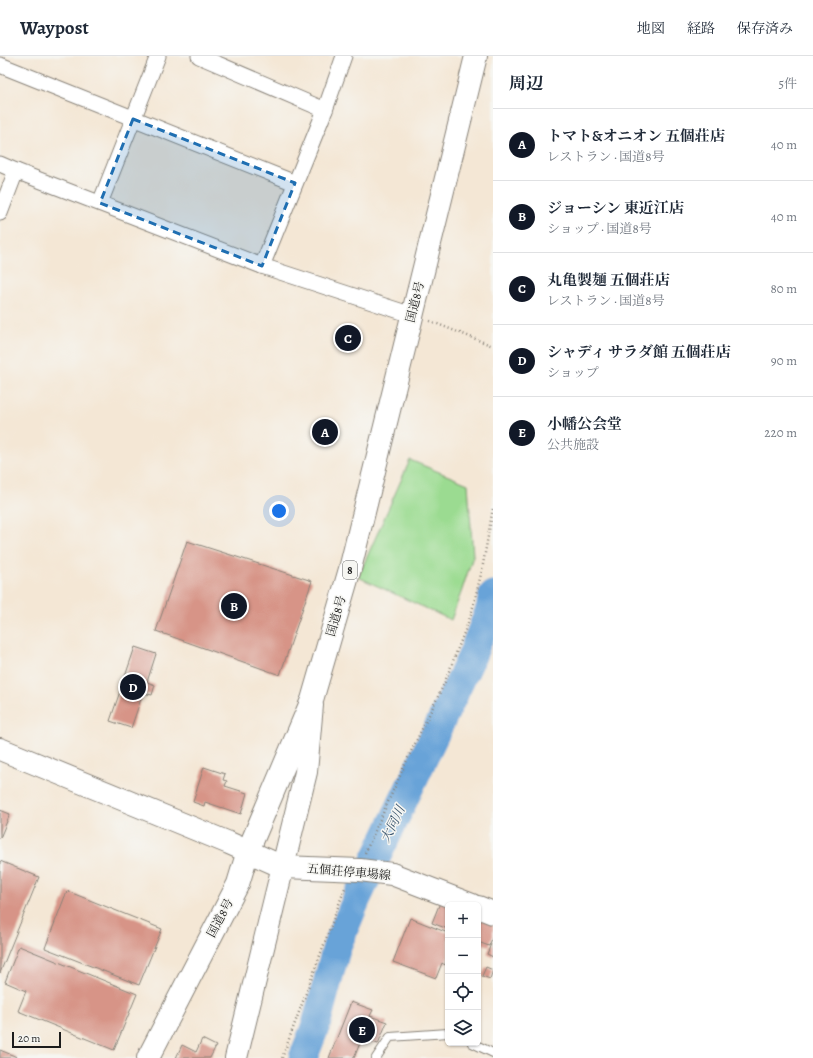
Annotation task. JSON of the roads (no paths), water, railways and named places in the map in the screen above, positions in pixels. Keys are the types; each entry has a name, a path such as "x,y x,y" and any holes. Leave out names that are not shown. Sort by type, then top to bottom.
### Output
{"main road":[{"name":"国道8号","path":"148,1058 238,884 248,851 312,700 350,569 476,56"},
{"path":"236,1058 306,772 312,700"},
{"name":"五個荘停車場線","path":"0,749 248,851 283,867 357,870 392,874 464,902"},
{"path":"481,908 493,913"}],"street":[{"path":"100,203 158,56"},
{"path":"199,56 325,110"},
{"path":"262,266 294,183 325,110 344,56"},
{"path":"0,65 294,183"},
{"path":"0,164 262,266 412,315"},
{"path":"0,213 16,171"}],"lane":[{"path":"376,1058 390,1037 445,1033"},
{"path":"478,1046 493,1053"}],"waterway":[{"name":"大同川","path":"303,1058 316,1025 337,946 357,898 471,658 490,609 493,595"}],"place":[{"name":"丸亀製麺 五個荘店","path":"348,338"},
{"name":"トマト&オニオン 五個荘店","path":"325,432"},
{"name":"ジョーシン 東近江店","path":"234,606"},
{"name":"シャディ サラダ館 五個荘店","path":"133,687"},
{"name":"小幡公会堂","path":"362,1030"}]}
